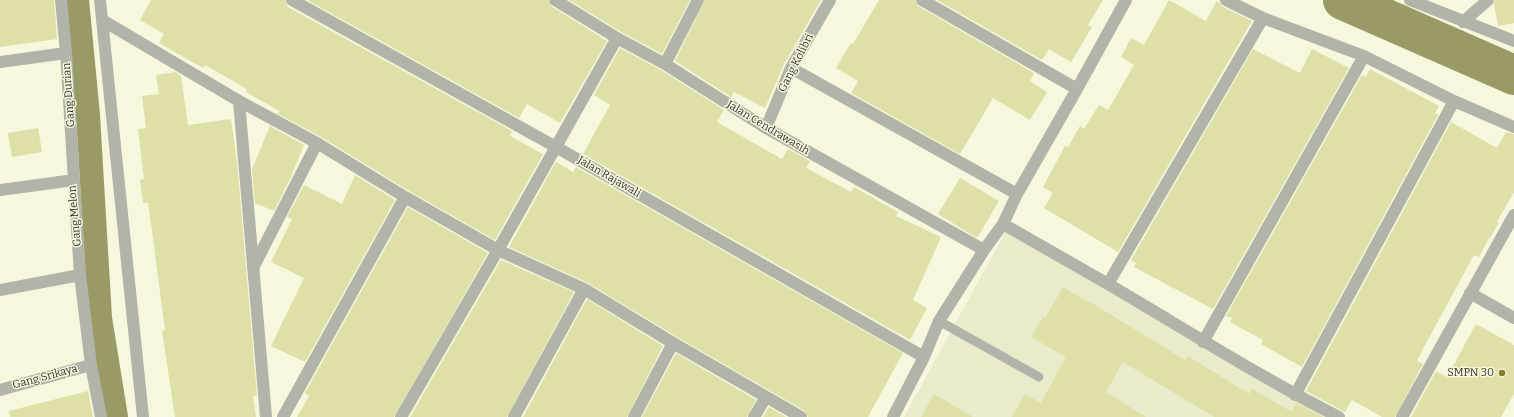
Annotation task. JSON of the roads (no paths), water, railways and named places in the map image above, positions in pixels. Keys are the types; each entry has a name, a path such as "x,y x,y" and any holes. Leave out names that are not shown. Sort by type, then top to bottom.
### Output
{"street":[{"path":"61,0 66,53"},
{"path":"100,0 143,417"},
{"name":"Jalan Rajawali","path":"292,0 556,146 924,357"},
{"name":"Jalan Cendrawasih","path":"555,0 616,38 665,64 766,128 984,250"},
{"path":"665,64 698,0"},
{"name":"Gang Kolibri","path":"766,128 791,68 830,0"},
{"path":"922,0 1077,89"},
{"path":"893,417 924,357 939,321 984,250 1003,224 1016,194 1077,89 1126,0"},
{"path":"1226,0 1263,18 1364,56 1454,100 1514,127"},
{"path":"1410,0 1514,41"},
{"path":"1463,22 1488,0"},
{"path":"1108,284 1263,18"},
{"path":"102,20 239,100 317,143 405,197 498,250 584,289 800,417"},
{"path":"401,417 498,250 616,38"},
{"name":"Gang Durian","path":"0,62 66,53 74,180"},
{"path":"1203,342 1364,56"},
{"path":"791,68 1016,194"},
{"path":"239,100 266,417"},
{"path":"1295,395 1454,100"},
{"path":"253,269 317,143"},
{"name":"Gang Melon","path":"0,190 74,180 80,275 91,364 101,417"},
{"path":"283,417 405,197"},
{"path":"1402,417 1514,215"},
{"path":"1003,224 1108,284 1203,342 1295,395 1339,417"},
{"path":"0,290 80,275"},
{"path":"514,417 584,289"},
{"path":"1470,294 1514,318"},
{"path":"634,417 673,343"},
{"name":"Gang Srikaya","path":"0,390 91,364"},
{"path":"754,417 766,397"}],"lane":[{"path":"939,321 1040,377"}],"waterway":[{"path":"77,0 88,115 100,318 116,417"},
{"path":"1343,0 1514,75"}],"place":[{"name":"SMPN 30","path":"1502,373"}]}
